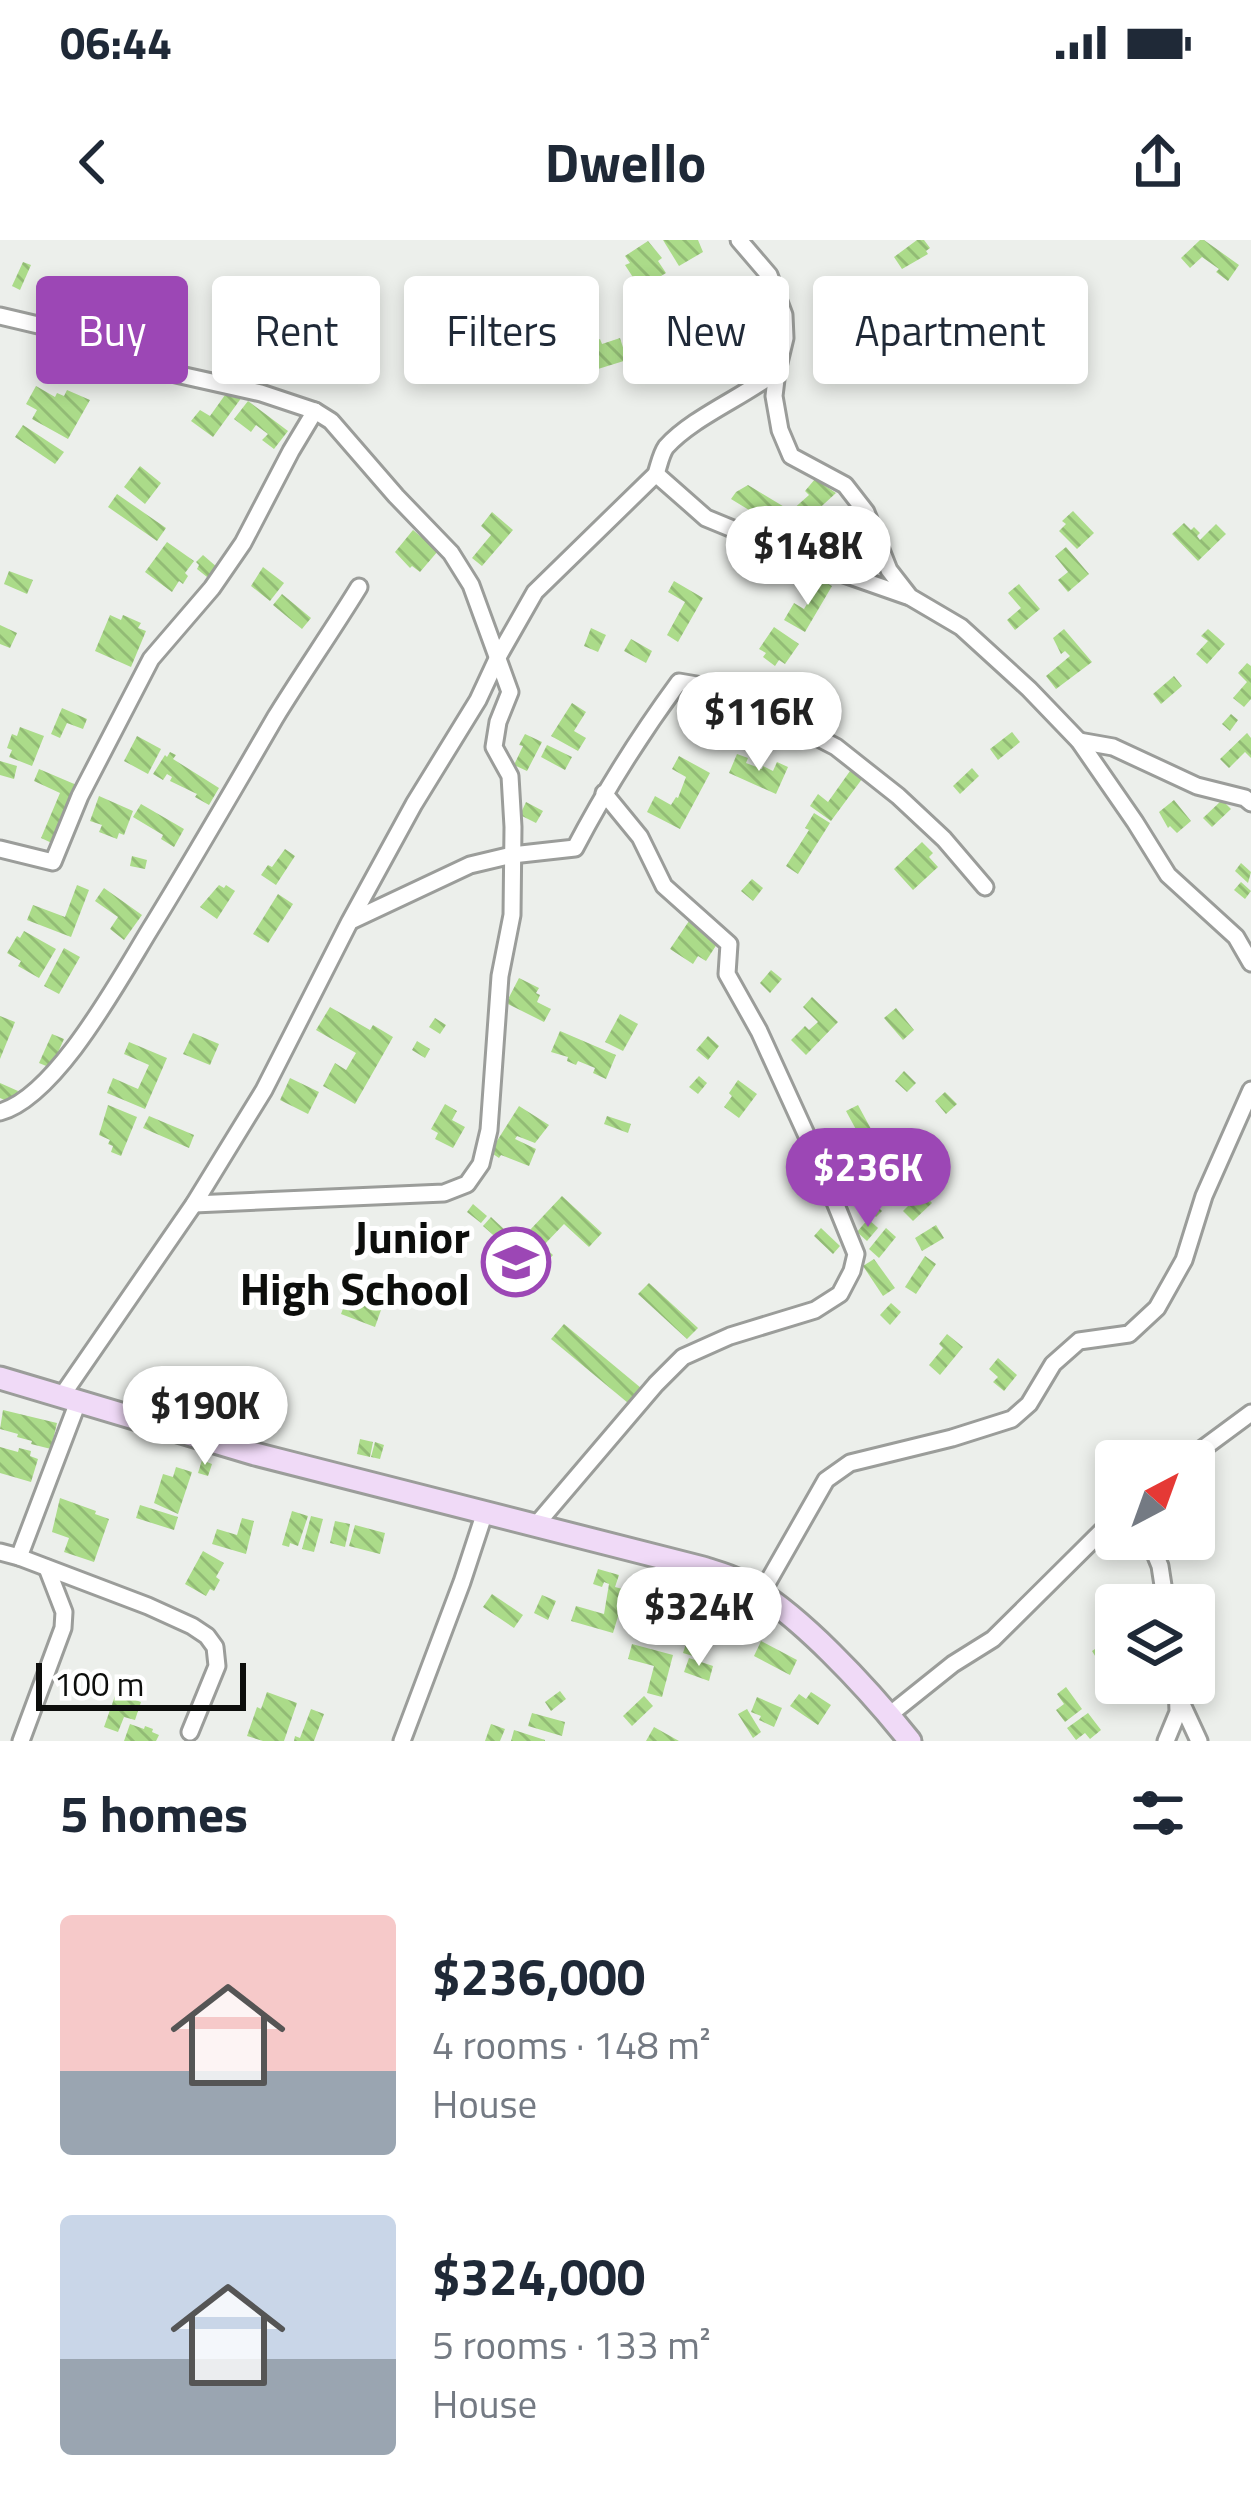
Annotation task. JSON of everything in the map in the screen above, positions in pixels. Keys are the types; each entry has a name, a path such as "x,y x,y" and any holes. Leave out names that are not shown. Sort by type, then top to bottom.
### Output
{"street":[{"path":"739,240 769,276"},
{"path":"0,316 89,337 167,372 261,393 331,421 451,553 471,585 510,692 494,747 510,776 512,915 500,976 489,1130 481,1164 467,1184 444,1193 194,1204"},
{"path":"19,1557 70,1400 264,1090 350,921 535,592 656,474 664,450 701,418 760,384"},
{"path":"775,384 780,430 791,456 845,485 866,512 889,570 910,597"},
{"path":"0,849 53,862 80,796 151,659 212,588 243,543 315,411"},
{"path":"656,474 706,518 910,597 961,627 1079,741 1168,875 1235,937 1251,963"},
{"path":"0,1112 14,1108 45,1082 100,1010 359,586"},
{"path":"350,921 470,865 574,848 679,682 726,690 836,747 944,839 985,887"},
{"path":"1079,741 1114,747 1197,786 1251,803"},
{"path":"535,1526 683,1357 730,1336 815,1310 840,1294 856,1254 759,1031 727,974 730,944 664,886 640,836 604,794"},
{"path":"761,1594 826,1480 850,1463 1012,1419 1030,1404 1053,1364 1079,1341 1129,1334 1157,1308 1184,1260 1211,1179 1251,1090"},
{"path":"0,1378 255,1454 738,1580 837,1660 910,1741"},
{"path":"1214,1440 1251,1413"},
{"path":"402,1741 484,1512"},
{"path":"889,1716 952,1664 993,1639 1095,1538"},
{"path":"0,1552 148,1606 207,1636 215,1647 217,1666 190,1732"},
{"path":"22,1741 63,1628 64,1612 47,1568"},
{"path":"1166,1741 1178,1704"},
{"path":"1183,1704 1199,1741"}],"building":[{"path":"663,240 698,240 703,252 679,266"},
{"path":"924,240 928,254 902,269 894,257"},
{"path":"1200,240 1239,265 1228,281 1202,257 1190,268 1181,258"},
{"path":"648,241 662,258 658,261 666,273 632,276 625,256"},
{"path":"23,262 31,265 20,290 12,286"},
{"path":"620,338 623,361 599,369 599,339 602,344"},
{"path":"36,386 55,397 57,393 64,396 67,390 90,400 68,439 32,419 37,410 26,404"},
{"path":"230,388 242,397 213,437 191,421 200,410 210,416"},
{"path":"248,401 288,431 274,449 262,440 268,434 256,425 251,432 234,419"},
{"path":"23,425 64,452 55,464 15,437"},
{"path":"140,466 161,483 145,504 124,487"},
{"path":"815,479 836,493 790,535 731,499 748,485 791,511 809,495 805,491"},
{"path":"117,494 166,528 157,541 108,507"},
{"path":"1073,511 1094,533 1077,549 1059,531"},
{"path":"492,512 513,530 482,566 472,558 491,535 481,526"},
{"path":"1184,523 1200,533 1200,540 1216,524 1226,534 1198,561 1172,534"},
{"path":"413,530 438,551 420,572 395,552"},
{"path":"167,542 194,561 183,584 179,581 172,592 145,572"},
{"path":"1066,547 1089,574 1068,592 1058,580 1068,572 1055,556"},
{"path":"203,555 218,568 207,577 197,569 196,562"},
{"path":"263,567 284,583 270,601 251,586"},
{"path":"9,571 33,580 27,594 4,584"},
{"path":"821,580 832,586 805,632 784,620 794,603 804,609"},
{"path":"674,581 703,598 678,642 667,635 685,602 668,592"},
{"path":"1019,584 1040,609 1015,630 1007,620 1021,608 1008,593"},
{"path":"282,594 311,618 302,629 273,605"},
{"path":"110,615 141,623 138,628 146,631 131,667 95,651"},
{"path":"0,625 17,633 10,648 0,644"},
{"path":"774,627 799,644 785,664 779,660 775,666 759,649"},
{"path":"591,628 606,635 598,652 584,646"},
{"path":"1064,629 1092,662 1056,689 1046,676 1070,656 1065,651 1061,654 1053,638"},
{"path":"1208,629 1225,644 1207,664 1196,654 1208,641 1201,636"},
{"path":"631,639 652,651 646,663 624,651"},
{"path":"1247,663 1251,666 1251,699 1244,707 1233,698 1247,682 1238,673"},
{"path":"1174,676 1182,686 1161,704 1153,694"},
{"path":"572,703 586,712 574,731 586,738 578,751 551,736"},
{"path":"62,708 87,719 83,729 67,723 60,738 51,734"},
{"path":"1231,714 1238,720 1230,731 1222,724"},
{"path":"20,727 44,736 32,766 9,757 12,734 17,736"},
{"path":"1012,732 1020,742 998,760 990,749"},
{"path":"1247,733 1251,758 1245,752 1229,768 1220,759"},
{"path":"525,734 542,742 527,771 514,765"},
{"path":"137,736 161,749 148,774 124,761"},
{"path":"547,745 572,757 565,770 541,757"},
{"path":"170,752 176,755 173,759 219,788 209,805 170,781 167,774 163,780 153,774"},
{"path":"737,754 762,769 773,771 777,762 788,767 776,794 729,773"},
{"path":"679,756 710,773 680,829 647,812 655,796 671,805 678,798 686,777 672,769"},
{"path":"0,761 17,766 14,779 0,775"},
{"path":"972,768 979,776 960,794 953,786"},
{"path":"39,769 79,786 54,844 41,838 60,793 34,781"},
{"path":"850,771 862,779 831,821 810,806 818,794 828,802"},
{"path":"99,796 133,811 124,835 119,833 117,839 99,832 102,825 90,821"},
{"path":"1174,800 1191,821 1177,833 1159,812"},
{"path":"1222,800 1231,809 1212,827 1203,818"},
{"path":"526,802 543,811 536,823 520,815"},
{"path":"141,804 184,829 174,847 133,817"},
{"path":"814,813 830,823 798,874 786,866"},
{"path":"922,842 938,867 913,890 894,869"},
{"path":"285,849 295,856 276,885 261,875"},
{"path":"132,856 147,860 145,869 130,866"},
{"path":"1241,863 1251,872 1248,883 1235,871"},
{"path":"752,879 763,888 753,901 741,891"},
{"path":"1241,882 1251,891 1245,899 1234,890"},
{"path":"77,885 89,890 71,937 27,920 33,905 65,917"},
{"path":"219,885 235,891 217,919 200,907"},
{"path":"104,888 142,915 124,940 110,929 118,917 95,901"},
{"path":"278,894 293,904 268,943 253,934"},
{"path":"689,921 719,941 706,961 698,956 693,964 670,949"},
{"path":"24,931 56,949 39,978 7,953"},
{"path":"64,948 80,957 59,994 44,986"},
{"path":"771,970 782,979 770,993 760,983"},
{"path":"519,978 539,988 537,1002 551,1009 544,1022 506,1003"},
{"path":"812,997 838,1022 806,1055 791,1040 805,1026 809,1030 818,1022 803,1007"},
{"path":"330,1007 393,1037 355,1104 323,1086 335,1063 346,1070 356,1053 316,1030"},
{"path":"896,1008 914,1030 903,1040 884,1018"},
{"path":"620,1014 638,1024 623,1051 605,1042"},
{"path":"0,1016 15,1022 0,1059"},
{"path":"435,1018 446,1025 440,1034 429,1027"},
{"path":"560,1031 616,1055 606,1079 593,1073 595,1068 578,1061 576,1065 551,1052"},
{"path":"193,1033 219,1044 210,1065 183,1054"},
{"path":"52,1034 64,1039 51,1068 39,1063"},
{"path":"708,1036 719,1046 708,1060 696,1050"},
{"path":"417,1041 430,1049 425,1058 412,1050"},
{"path":"129,1042 167,1058 145,1109 107,1093 113,1078 138,1089 149,1065 124,1054"},
{"path":"904,1071 916,1083 907,1092 895,1081"},
{"path":"699,1076 707,1083 698,1094 689,1087"},
{"path":"290,1078 319,1092 308,1114 280,1100"},
{"path":"738,1080 757,1094 739,1118 724,1107"},
{"path":"0,1083 18,1091 12,1103 0,1098"},
{"path":"945,1092 957,1104 946,1114 935,1101"},
{"path":"445,1104 457,1111 452,1120 465,1127 453,1148 435,1139 438,1133 431,1129"},
{"path":"108,1105 137,1117 121,1156 111,1152 110,1140 99,1135"},
{"path":"858,1105 871,1129 859,1135 846,1111"},
{"path":"519,1106 549,1125 535,1143 515,1139 536,1149 529,1166 490,1152"},
{"path":"149,1116 194,1135 189,1148 143,1128"},
{"path":"607,1116 631,1124 628,1133 604,1124"},
{"path":"862,1192 882,1211 876,1217 856,1199"},
{"path":"922,1192 932,1203 913,1221 903,1211"},
{"path":"562,1196 602,1233 589,1247 564,1224 543,1246 553,1255 538,1272 513,1248"},
{"path":"473,1204 487,1216 481,1223 467,1212"},
{"path":"491,1217 507,1232 500,1241 483,1226"},
{"path":"868,1219 878,1228 867,1241 857,1232"},
{"path":"936,1225 944,1238 922,1251 915,1238"},
{"path":"821,1228 840,1246 833,1254 814,1236"},
{"path":"886,1228 896,1237 879,1258 869,1249"},
{"path":"925,1256 936,1264 916,1294 905,1287"},
{"path":"874,1259 895,1288 883,1296 863,1266"},
{"path":"649,1283 698,1328 687,1339 638,1294"},
{"path":"347,1298 381,1310 375,1327 341,1314"},
{"path":"891,1303 901,1312 890,1325 880,1315"},
{"path":"564,1324 641,1388 628,1403 551,1339"},
{"path":"947,1334 963,1347 940,1375 929,1365"},
{"path":"998,1358 1017,1375 1004,1391 993,1382 998,1377 989,1369"},
{"path":"3,1410 57,1423 51,1449 0,1429"},
{"path":"360,1439 373,1442 370,1457 357,1454"},
{"path":"375,1442 384,1445 380,1459 371,1457"},
{"path":"0,1447 31,1451 30,1456 38,1459 31,1482 0,1473"},
{"path":"202,1460 212,1464 208,1476 198,1473"},
{"path":"176,1467 192,1472 178,1514 154,1503 163,1474 173,1477"},
{"path":"60,1498 109,1519 94,1562 64,1552 69,1538 52,1532"},
{"path":"140,1505 178,1517 174,1530 136,1518"},
{"path":"292,1511 308,1516 298,1546 290,1543 289,1547 282,1545"},
{"path":"311,1516 323,1519 314,1552 302,1549"},
{"path":"242,1518 254,1521 246,1554 212,1544 217,1529 237,1535"},
{"path":"335,1521 350,1524 345,1547 330,1543"},
{"path":"355,1525 385,1533 380,1554 349,1546"},
{"path":"203,1551 224,1563 214,1591 210,1589 206,1596 185,1584"},
{"path":"598,1569 619,1575 615,1587 626,1590 613,1633 571,1621 576,1606 604,1614 609,1584 593,1584"},
{"path":"653,1582 698,1594 694,1606 684,1603 682,1610 648,1599"},
{"path":"492,1594 523,1615 514,1628 483,1607"},
{"path":"542,1595 556,1601 548,1620 534,1613"},
{"path":"687,1640 697,1643 693,1656 683,1653"},
{"path":"761,1641 797,1660 790,1675 754,1656"},
{"path":"632,1644 673,1655 662,1697 647,1693 654,1666 628,1659"},
{"path":"689,1658 713,1666 709,1681 684,1672"},
{"path":"1066,1687 1082,1709 1065,1722 1056,1710 1064,1704 1057,1694"},
{"path":"560,1691 566,1699 551,1711 545,1702"},
{"path":"267,1692 297,1703 284,1741 247,1736"},
{"path":"811,1692 831,1705 818,1725 790,1706 799,1694 806,1699"},
{"path":"116,1693 141,1702 135,1720 124,1717 118,1732 104,1727"},
{"path":"644,1696 653,1706 632,1726 623,1716"},
{"path":"757,1697 782,1708 774,1727 751,1712"},
{"path":"311,1709 324,1714 314,1741 294,1741 295,1736 300,1738"},
{"path":"747,1709 761,1732 753,1738 738,1714"},
{"path":"532,1713 565,1722 562,1736 528,1726"},
{"path":"1088,1713 1101,1730 1090,1739 1085,1733 1076,1740 1067,1728"},
{"path":"130,1724 153,1729 159,1735 156,1741 124,1741"},
{"path":"491,1724 505,1729 500,1741 485,1741"},
{"path":"654,1727 679,1741 646,1741"},
{"path":"514,1730 545,1740 545,1741 511,1741"}],"place":[{"name":"Junior High School","path":"516,1262"}]}
